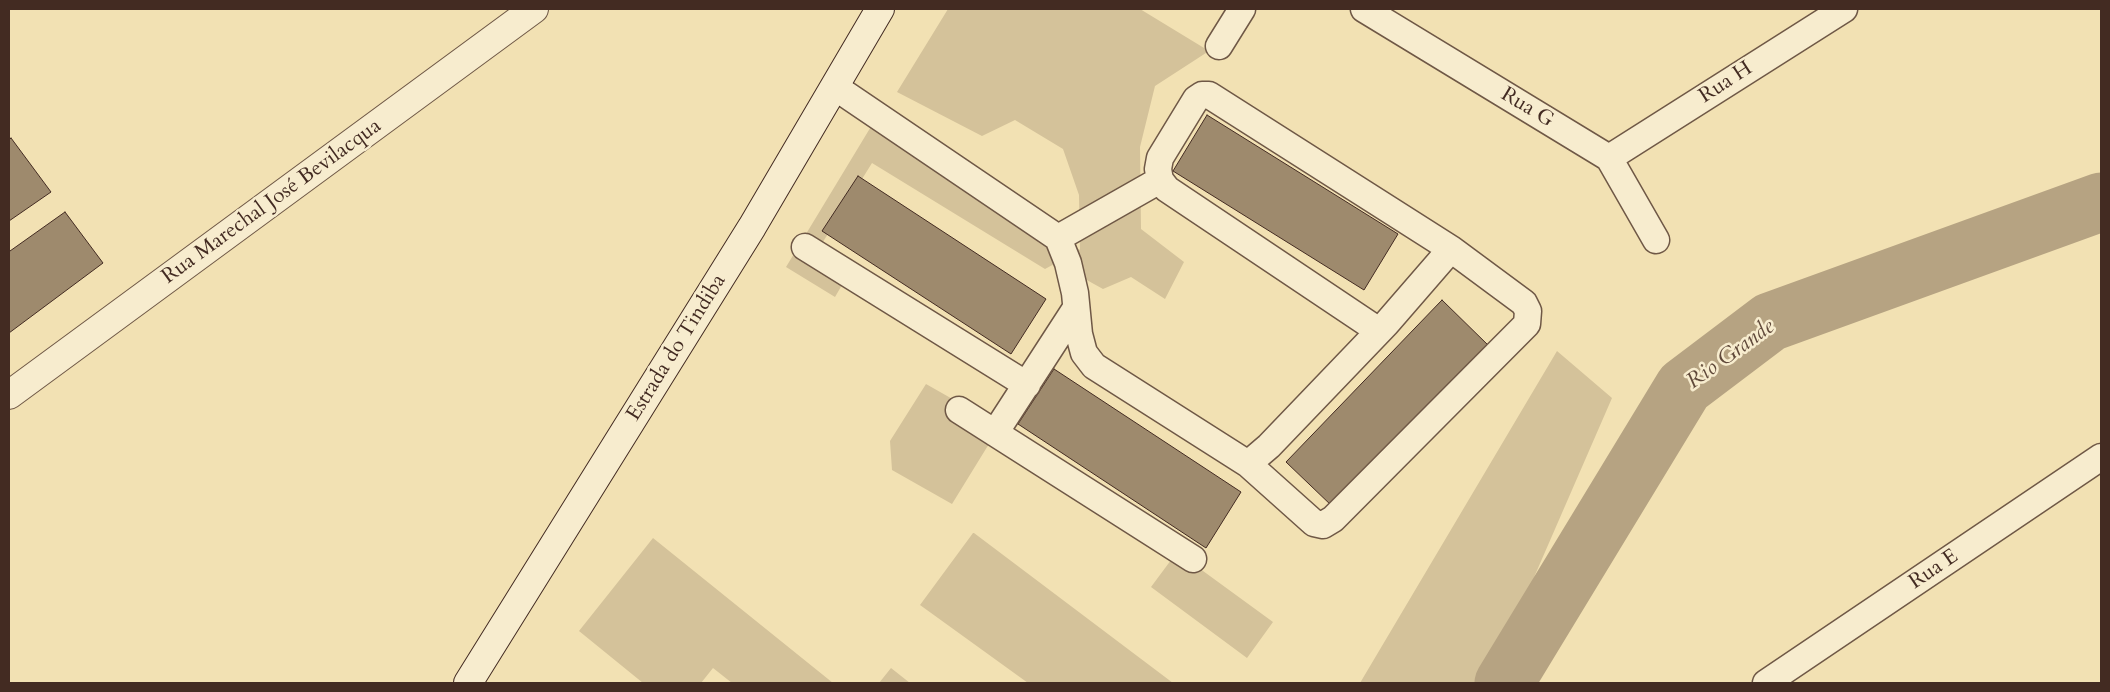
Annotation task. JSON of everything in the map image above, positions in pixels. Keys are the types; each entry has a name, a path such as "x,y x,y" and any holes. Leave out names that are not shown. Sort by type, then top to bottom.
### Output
{"main road":[{"name":"Rua Marechal José Bevilacqua","path":"9,395 534,9"},
{"name":"Estrada do Tindiba","path":"468,683 752,227 880,9"}],"street":[{"path":"1219,46 1242,9"},
{"name":"Rua G","path":"1364,9 1609,158 1656,240"},
{"name":"Rua H","path":"1609,158 1811,15 1844,9"},
{"path":"835,87 1058,238 1068,263 1079,334 1084,353 1094,366 1248,464 1314,524 1323,524 1333,519 1527,324 1528,311 1524,303 1451,249 1209,95 1202,95 1196,99 1160,158 1158,169 1160,180 1167,189 1379,330"},
{"path":"1058,238 1160,180"},
{"path":"805,247 1027,385"},
{"path":"1248,464 1269,446 1379,330 1451,249"},
{"path":"995,433 1076,308"},
{"path":"959,410 1193,559"},
{"name":"Rua E","path":"1766,683 2101,457"}],"shaded area":[{"path":"948,9 1140,9 1209,51 1155,86 1140,147 1141,229 1184,262 1165,299 1131,277 1103,289 1056,263 1045,269 872,163 821,245 853,266 835,297 786,267 875,120 1080,250 1079,195 1063,149 1015,120 982,136 897,92"},
{"path":"1557,351 1612,398 1488,683 1360,683"},
{"path":"926,384 1000,426 952,504 892,470 890,441"},
{"path":"973,533 1173,683 1028,683 920,605"},
{"path":"653,538 833,683 732,683 713,668 701,683 643,683 579,631"},
{"path":"1177,552 1273,622 1247,658 1151,587"},
{"path":"891,668 910,683 879,683"}],"building":[{"path":"1207,115 1398,234 1364,290 1173,171"},
{"path":"11,138 51,192 9,221 9,140"},
{"path":"858,176 1046,299 1011,354 822,231"},
{"path":"65,212 103,263 9,333 9,249 10,251"},
{"path":"1442,300 1489,346 1333,507 1286,462"},
{"path":"1054,369 1241,492 1206,548 1018,424"}],"waterway":[{"name":"Rio Grande","path":"1504,683 1684,387 1770,322 2101,202"}]}
